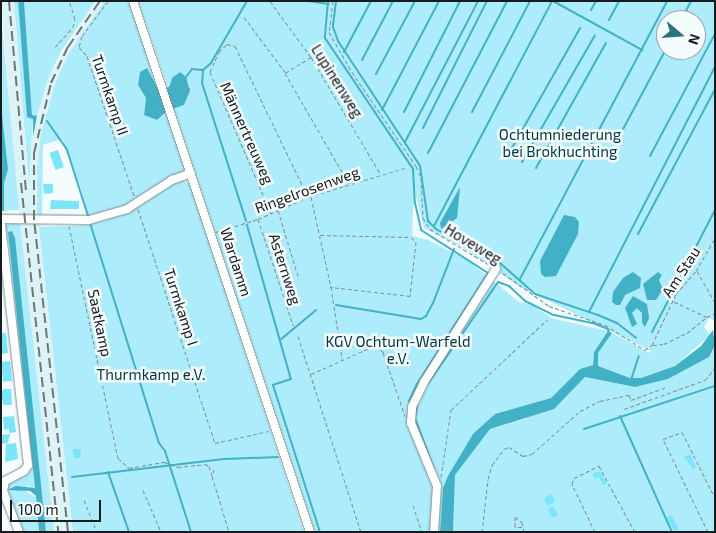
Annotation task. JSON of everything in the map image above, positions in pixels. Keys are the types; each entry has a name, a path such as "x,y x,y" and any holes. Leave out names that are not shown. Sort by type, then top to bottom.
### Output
{"street":[{"name":"Wardamm","path":"133,1 213,233 310,532"},
{"path":"1,219 67,221 99,217 136,204 172,180 191,173"},
{"path":"1,224 28,465 24,471 4,481 3,490 19,532"},
{"path":"434,532 437,486 411,423 412,407 424,382 496,269"}],"path":[{"path":"55,47 73,27 76,19 69,1"},
{"name":"Turmkamp II","path":"108,1 82,36 80,47 88,56 136,204"},
{"name":"Lupinenweg","path":"270,1 311,57 381,175"},
{"name":"Hoveweg","path":"332,1 329,32 348,66 416,166 421,178 423,218 430,230 496,269 549,306 605,324 645,350 652,345"},
{"path":"244,17 260,35 285,73 349,184"},
{"name":"Männertreuweg","path":"271,212 210,72 223,47 227,44 235,46 308,197"},
{"path":"285,73 311,57"},
{"path":"186,90 190,88"},
{"name":"Ringelrosenweg","path":"213,233 258,219 308,197 408,167"},
{"path":"311,196 331,287 342,358"},
{"name":"Turmkamp I","path":"136,204 215,443 277,430"},
{"path":"278,209 298,279"},
{"name":"Asternweg","path":"258,219 293,325"},
{"name":"Saatkamp","path":"67,221 118,458 129,468 165,463 172,466 205,464 209,466 212,476"},
{"path":"320,235 411,237 416,242 410,296 331,287"},
{"name":"Am Stau","path":"652,345 673,301 696,271 715,238"},
{"path":"696,271 715,302"},
{"path":"673,301 708,318"},
{"path":"652,345 664,344 687,333 715,313"},
{"path":"437,486 443,471 451,410 547,320"},
{"path":"298,336 361,532"},
{"path":"311,374 342,358 376,345 380,347 404,415 411,423"},
{"path":"624,409 705,380 715,368"},
{"path":"482,532 488,479 492,465 504,449 509,447 523,456 532,454 580,411 600,401 629,395 631,400 667,387"},
{"path":"708,532 663,439 682,432 715,498"},
{"path":"595,532 572,484 574,478 601,466 635,532"},
{"path":"214,469 212,476 229,532"},
{"path":"143,490 149,498 160,532"},
{"path":"84,500 97,532"},
{"path":"414,505 422,532"},
{"path":"522,527 515,527 515,517 522,522 524,532"}],"shaded area":[{"path":"1,1 14,1 28,179 33,131 49,76 93,3 105,1 69,53 56,81 41,134 37,167 36,193 42,226 39,227 73,532 54,532 14,174"},
{"path":"18,1 24,1 32,115 37,116 33,137 33,119 27,117"},
{"path":"147,68 158,89 169,87 172,78 180,72 186,77 190,91 184,105 167,111 157,120 144,115 146,98 138,85 140,72"},
{"path":"1,105 8,169 4,184 4,211 1,211"},
{"path":"460,187 457,218 441,229 440,223"},
{"path":"564,215 575,217 579,222 578,234 556,276 545,277 541,274 540,261"},
{"path":"12,231 15,238 46,532 39,532 36,496 30,491 7,490 16,486 35,488 8,232"},
{"path":"633,272 641,278 640,288 625,295 620,305 616,305 612,302 613,292 623,278"},
{"path":"658,272 662,275 659,280 663,289 656,300 647,300 643,284"},
{"path":"633,296 647,304 649,318 645,327 642,323 642,313 637,308 632,313 637,324 632,327 625,308"},
{"path":"713,330 715,345 709,357 668,379 635,387 585,377 554,409 490,429 455,475 453,532 440,532 443,488 448,476 473,434 495,414 551,398 580,369 593,365 594,352 608,331 612,333 598,353 598,366 630,378 641,378 675,366 701,346"}],"green space":[{"path":"14,1 18,1 27,116 33,119 29,184"},
{"path":"24,1 95,1 62,50 49,76 37,116 32,115"},
{"name":"Thurmkamp e.V.","path":"105,1 130,1 159,85 157,89 154,87 147,69 140,72 138,85 146,98 144,115 157,120 166,112 185,164 182,179 190,184 304,532 73,532 39,227 89,225 82,192 62,139 43,145 42,217 37,217 37,167 41,134 56,81 69,53"},
{"path":"138,1 715,1 715,321 709,318 704,327 710,335 675,366 641,378 630,378 598,366 598,353 612,333 650,353 659,336 651,351 520,287 462,247 424,228 414,189 412,236 428,240 469,261 519,302 533,305 551,318 608,331 594,352 593,365 580,369 551,398 495,414 464,449 443,488 440,532 315,532 174,109 184,105 190,91 188,83 172,78 168,87"},
{"path":"1,16 19,210 4,211 4,184 8,169 1,105"},
{"path":"8,223 20,224 54,532 46,532 12,231 8,232 35,489 27,486 25,491 36,497 39,532 23,532 6,487 8,482 30,469 9,247 4,225"},
{"path":"715,345 715,532 453,532 455,474 490,429 525,419 566,397 585,377 635,387 668,379 709,357"}],"building":[{"path":"58,150 64,167 55,170 49,153"},
{"path":"43,184 53,184 53,193 44,194"},
{"path":"51,200 79,201 79,209 50,209"},
{"path":"1,333 6,333 8,353 1,354"},
{"path":"10,361 12,381 3,382 1,362"},
{"path":"4,389 11,389 12,405 3,405 1,392"},
{"path":"14,416 16,432 9,433 9,429 4,430 3,417"},
{"path":"10,434 8,443 1,444 1,435"},
{"path":"16,443 18,459 5,462 6,444"},
{"path":"73,449 81,449 80,458 74,458"},
{"path":"690,454 696,468 693,469 684,457"},
{"path":"600,471 607,484 603,485 599,477 595,479 592,474"},
{"path":"552,494 555,502 547,506 544,498"},
{"path":"553,506 558,515 552,518 548,509"},
{"path":"671,515 679,529 674,531 667,518"}],"waterway":[{"path":"186,77 192,69 203,70 211,63 247,1"},
{"path":"308,1 329,4"},
{"path":"328,1 325,38 413,169 415,203 421,230 488,273 417,384 409,401"},
{"path":"336,1 333,27 338,41 420,166 428,221 436,229 470,248 492,256 535,294 617,323 636,338"},
{"path":"344,52 371,1"},
{"path":"362,60 393,1"},
{"path":"376,74 415,1"},
{"path":"382,110 439,1"},
{"path":"404,112 460,1"},
{"path":"405,142 478,1"},
{"path":"423,128 487,1"},
{"path":"428,153 507,1"},
{"path":"472,112 530,1"},
{"path":"434,226 552,1"},
{"path":"553,1 642,50"},
{"path":"591,10 596,1"},
{"path":"609,20 619,1"},
{"path":"520,279 667,1"},
{"path":"686,10 691,1"},
{"path":"508,155 580,28"},
{"path":"650,156 715,34"},
{"path":"522,162 595,35"},
{"path":"536,168 606,43"},
{"path":"621,133 660,60"},
{"path":"589,312 715,67"},
{"path":"203,70 202,83 246,221"},
{"path":"638,234 715,89"},
{"path":"47,121 67,150 88,216"},
{"path":"652,332 715,210"},
{"path":"90,223 159,443 165,451 191,532"},
{"path":"247,225 291,379 273,385 320,532"},
{"path":"336,305 421,319 426,316 433,303 454,249"},
{"path":"427,385 498,282 509,286 525,301 554,315 593,323 608,329 609,333"},
{"path":"280,340 316,310"},
{"path":"631,380 639,356"},
{"path":"584,429 715,386"},
{"path":"418,402 415,418 434,469"},
{"path":"620,416 672,532"},
{"path":"72,477 224,459 278,457"},
{"path":"108,472 129,532"}],"railway":[{"path":"9,1 26,191"},
{"path":"68,532 34,220 34,153 51,83 68,47 100,1"},
{"path":"21,183 58,532"}],"park label":[{"name":"Ochtumniederung bei Brokhuchting","path":"560,142"},
{"name":"KGV Ochtum-Warfeld e.V.","path":"398,350"}]}
